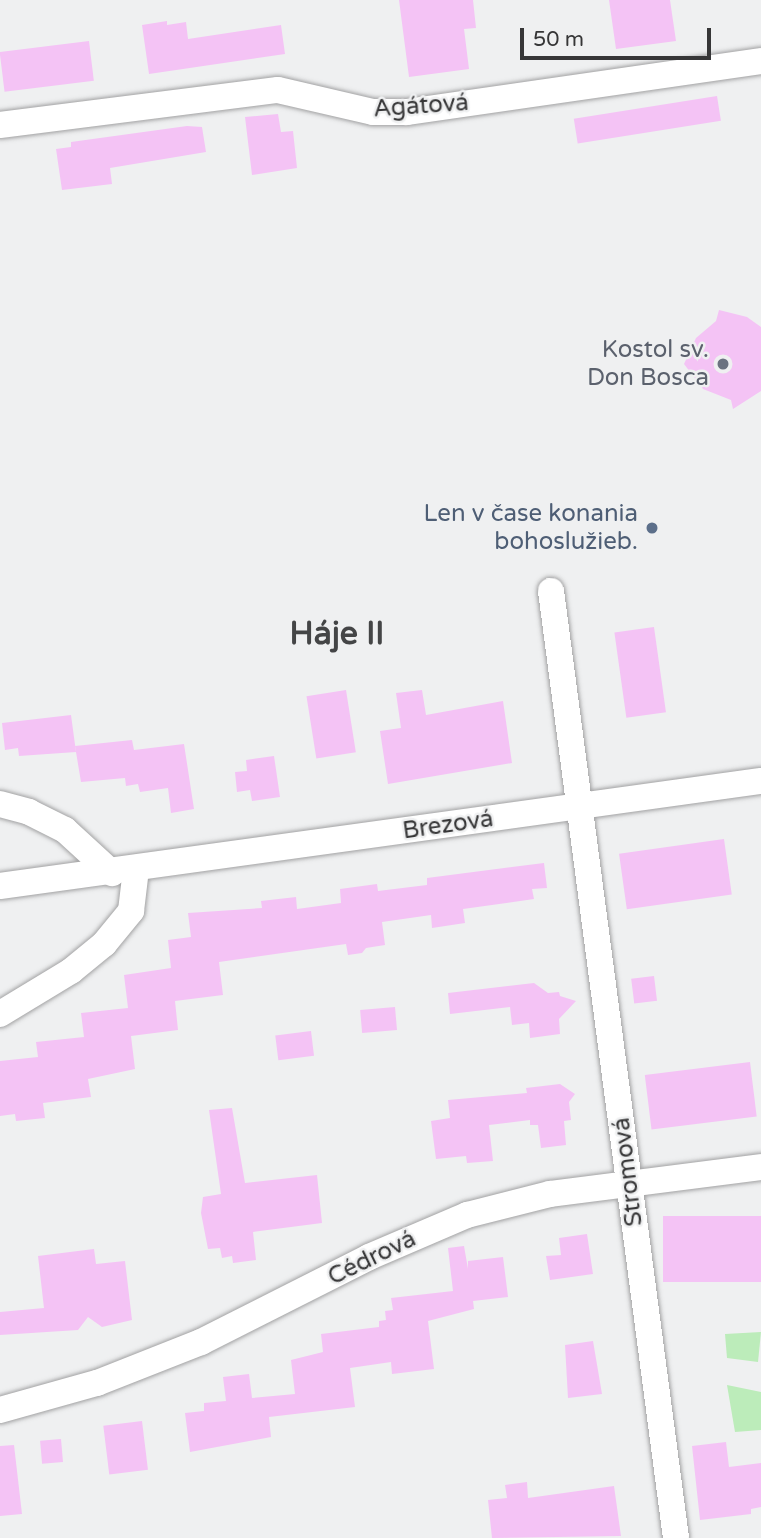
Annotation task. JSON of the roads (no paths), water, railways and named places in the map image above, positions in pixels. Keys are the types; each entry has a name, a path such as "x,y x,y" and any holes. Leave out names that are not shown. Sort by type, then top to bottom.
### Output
{"street":[{"name":"Agátová","path":"0,125 278,89 373,112 407,111 761,61"},
{"name":"Stromová","path":"551,591 582,805 676,1538"},
{"name":"Brezová","path":"4,888 761,782"},
{"path":"0,804 29,812 65,830 124,871 131,911 104,944 71,971 0,1014"},
{"name":"Cédrová","path":"0,1410 97,1382 201,1342 369,1257 467,1215 550,1194 761,1167"}],"place":[{"name":"Kostol sv. Don Bosca","path":"723,364"},
{"name":"Len v čase konania bohoslužieb.","path":"652,528"}],"district":[{"name":"Háje II","path":"337,634"}]}
